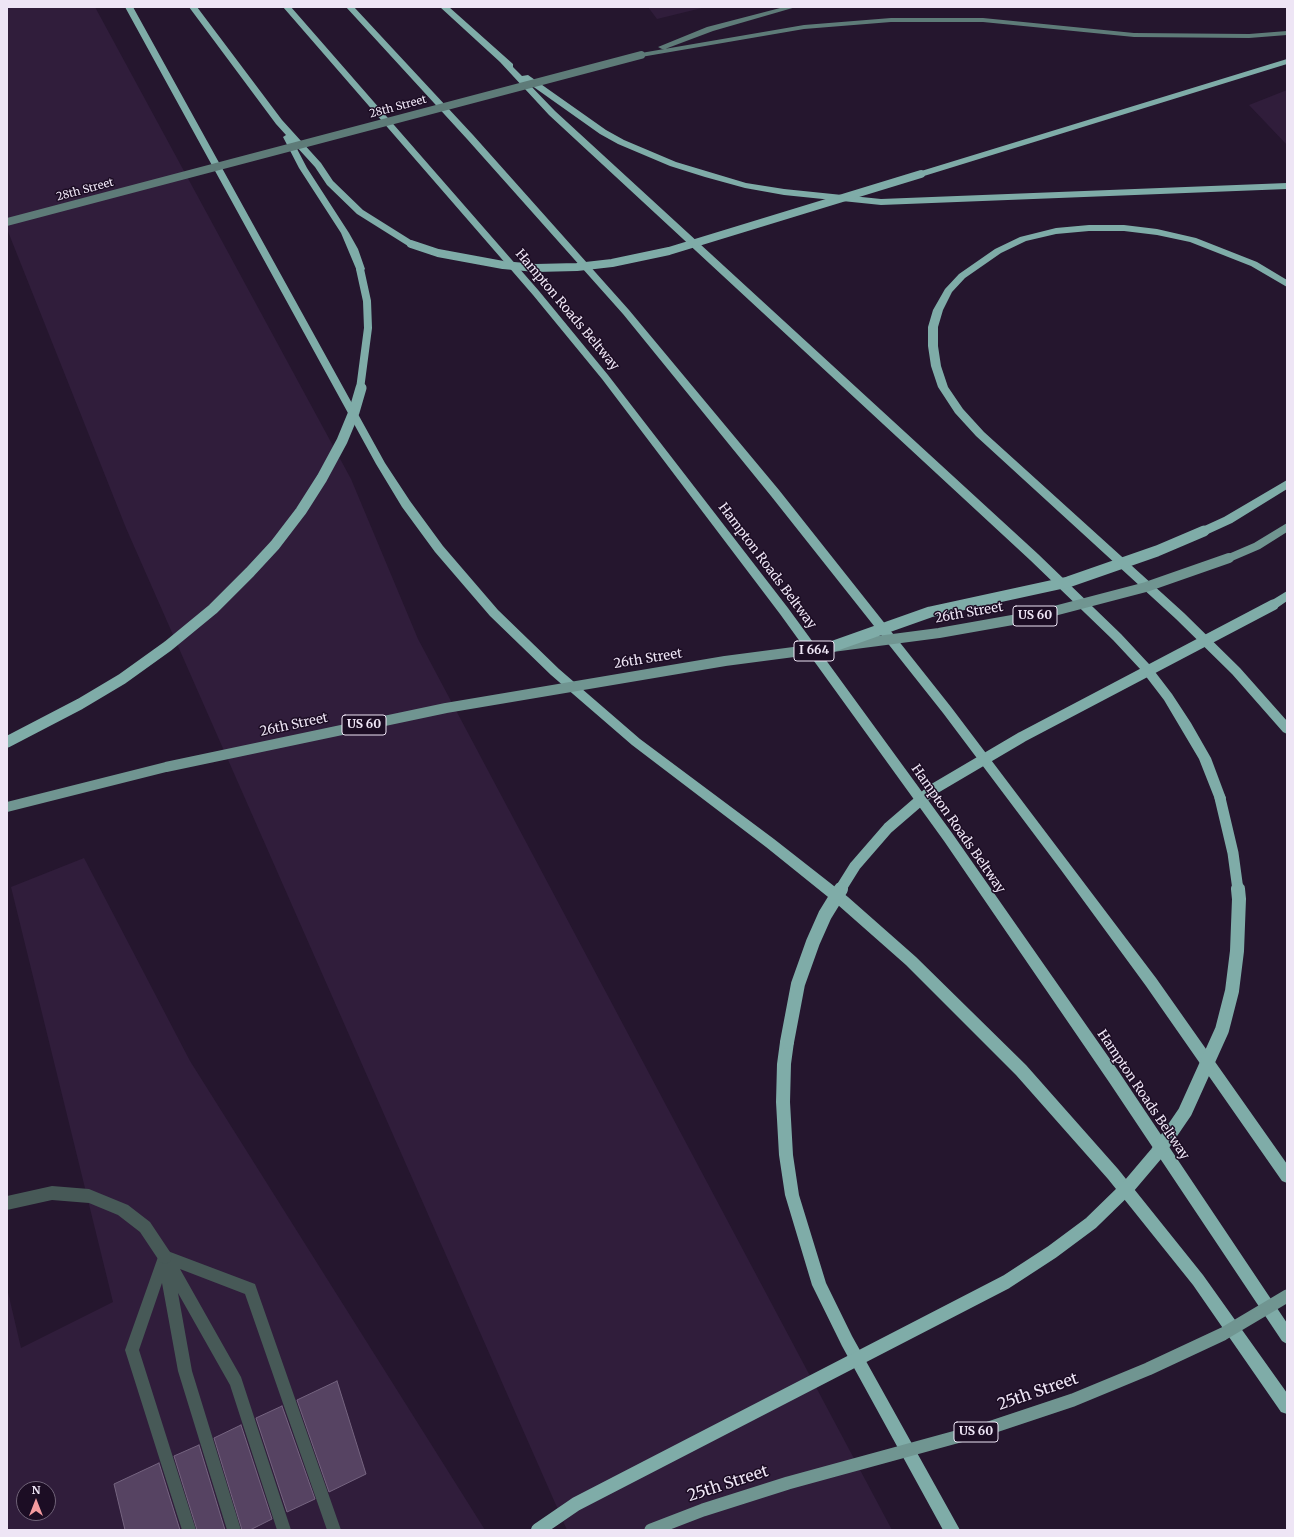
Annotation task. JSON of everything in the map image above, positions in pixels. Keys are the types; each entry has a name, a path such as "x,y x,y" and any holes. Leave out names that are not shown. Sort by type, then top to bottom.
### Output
{"highway":[{"path":"129,7 381,464 406,504 439,549 494,613 555,672 636,742 770,843 843,901 911,961 1021,1070 1113,1174 1198,1280 1287,1406"},
{"path":"193,7 279,122 318,165 330,183 360,212 411,244 438,253 503,265 536,268 577,267 612,263 669,252 1287,61"},
{"name":"Hampton Roads Beltway","path":"287,7 551,311 605,377 784,611 948,837 1105,1064 1287,1336"},
{"path":"350,7 470,137 626,312 784,504 947,710 1065,866 1151,982 1287,1176"},
{"path":"444,7 504,62 552,113 583,142 1028,551 1117,637 1145,667 1168,697 1187,726 1205,758 1220,798 1233,853 1239,899 1237,951 1232,991 1222,1030 1185,1112 1157,1153 1129,1186 1091,1223 1052,1252 1006,1282 576,1504 538,1530"},
{"path":"504,62 604,132 621,142 673,164 708,175 745,185 784,192 873,201 914,201 1287,186"},
{"path":"7,742 80,704 122,678 168,646 213,609 275,545 301,511 322,478 342,441 354,412 362,383 368,328 367,301 360,269 353,249 345,233 302,168 279,122"},
{"path":"1287,284 1254,264 1193,240 1157,232 1124,228 1089,228 1056,231 1023,239 998,251 962,276 948,291 938,310 933,327 933,346 936,366 943,387 959,411 980,434 1180,616 1236,670 1287,729"},
{"path":"834,646 930,612 1068,582 1157,551 1228,520 1287,484"},
{"path":"952,1530 847,1341 819,1285 792,1194 786,1155 783,1102 784,1064 798,984 813,942 826,914 855,866 888,828 932,790 1022,737 1273,605 1287,595"}],"main road":[{"name":"28th Street","path":"7,222 641,55 710,29 792,7"},
{"path":"641,55 804,27 891,20 983,20 1134,35 1249,36 1287,33"},
{"name":"26th Street","path":"7,807 166,767 446,708 718,662 939,633 1034,616 1146,587 1229,558 1257,546 1287,527"},
{"name":"25th Street","path":"650,1530 703,1510 788,1483 982,1430 1073,1400 1148,1369 1223,1334 1287,1296"}],"street":[{"path":"7,1203 52,1193 89,1196 123,1210 145,1227 165,1257 236,1382 284,1530"},
{"path":"165,1257 132,1350 188,1530"},
{"path":"165,1257 185,1371 234,1530"},
{"path":"165,1257 250,1289 334,1530"}],"shaded area":[{"path":"7,7 95,7 351,479 418,639 892,1530 567,1530 126,528 7,229"},
{"path":"648,7 706,7 657,19"},
{"path":"1287,90 1287,145 1249,105"},
{"path":"84,858 190,1061 485,1530 7,1530 7,1288 21,1348 113,1302 11,887"}],"building":[{"path":"337,1381 366,1474 329,1492 297,1400"},
{"path":"282,1406 315,1499 287,1512 256,1418"},
{"path":"241,1425 272,1519 250,1530 242,1530 214,1438"},
{"path":"199,1445 225,1530 197,1530 174,1456"},
{"path":"159,1463 180,1530 125,1530 114,1484"}]}
